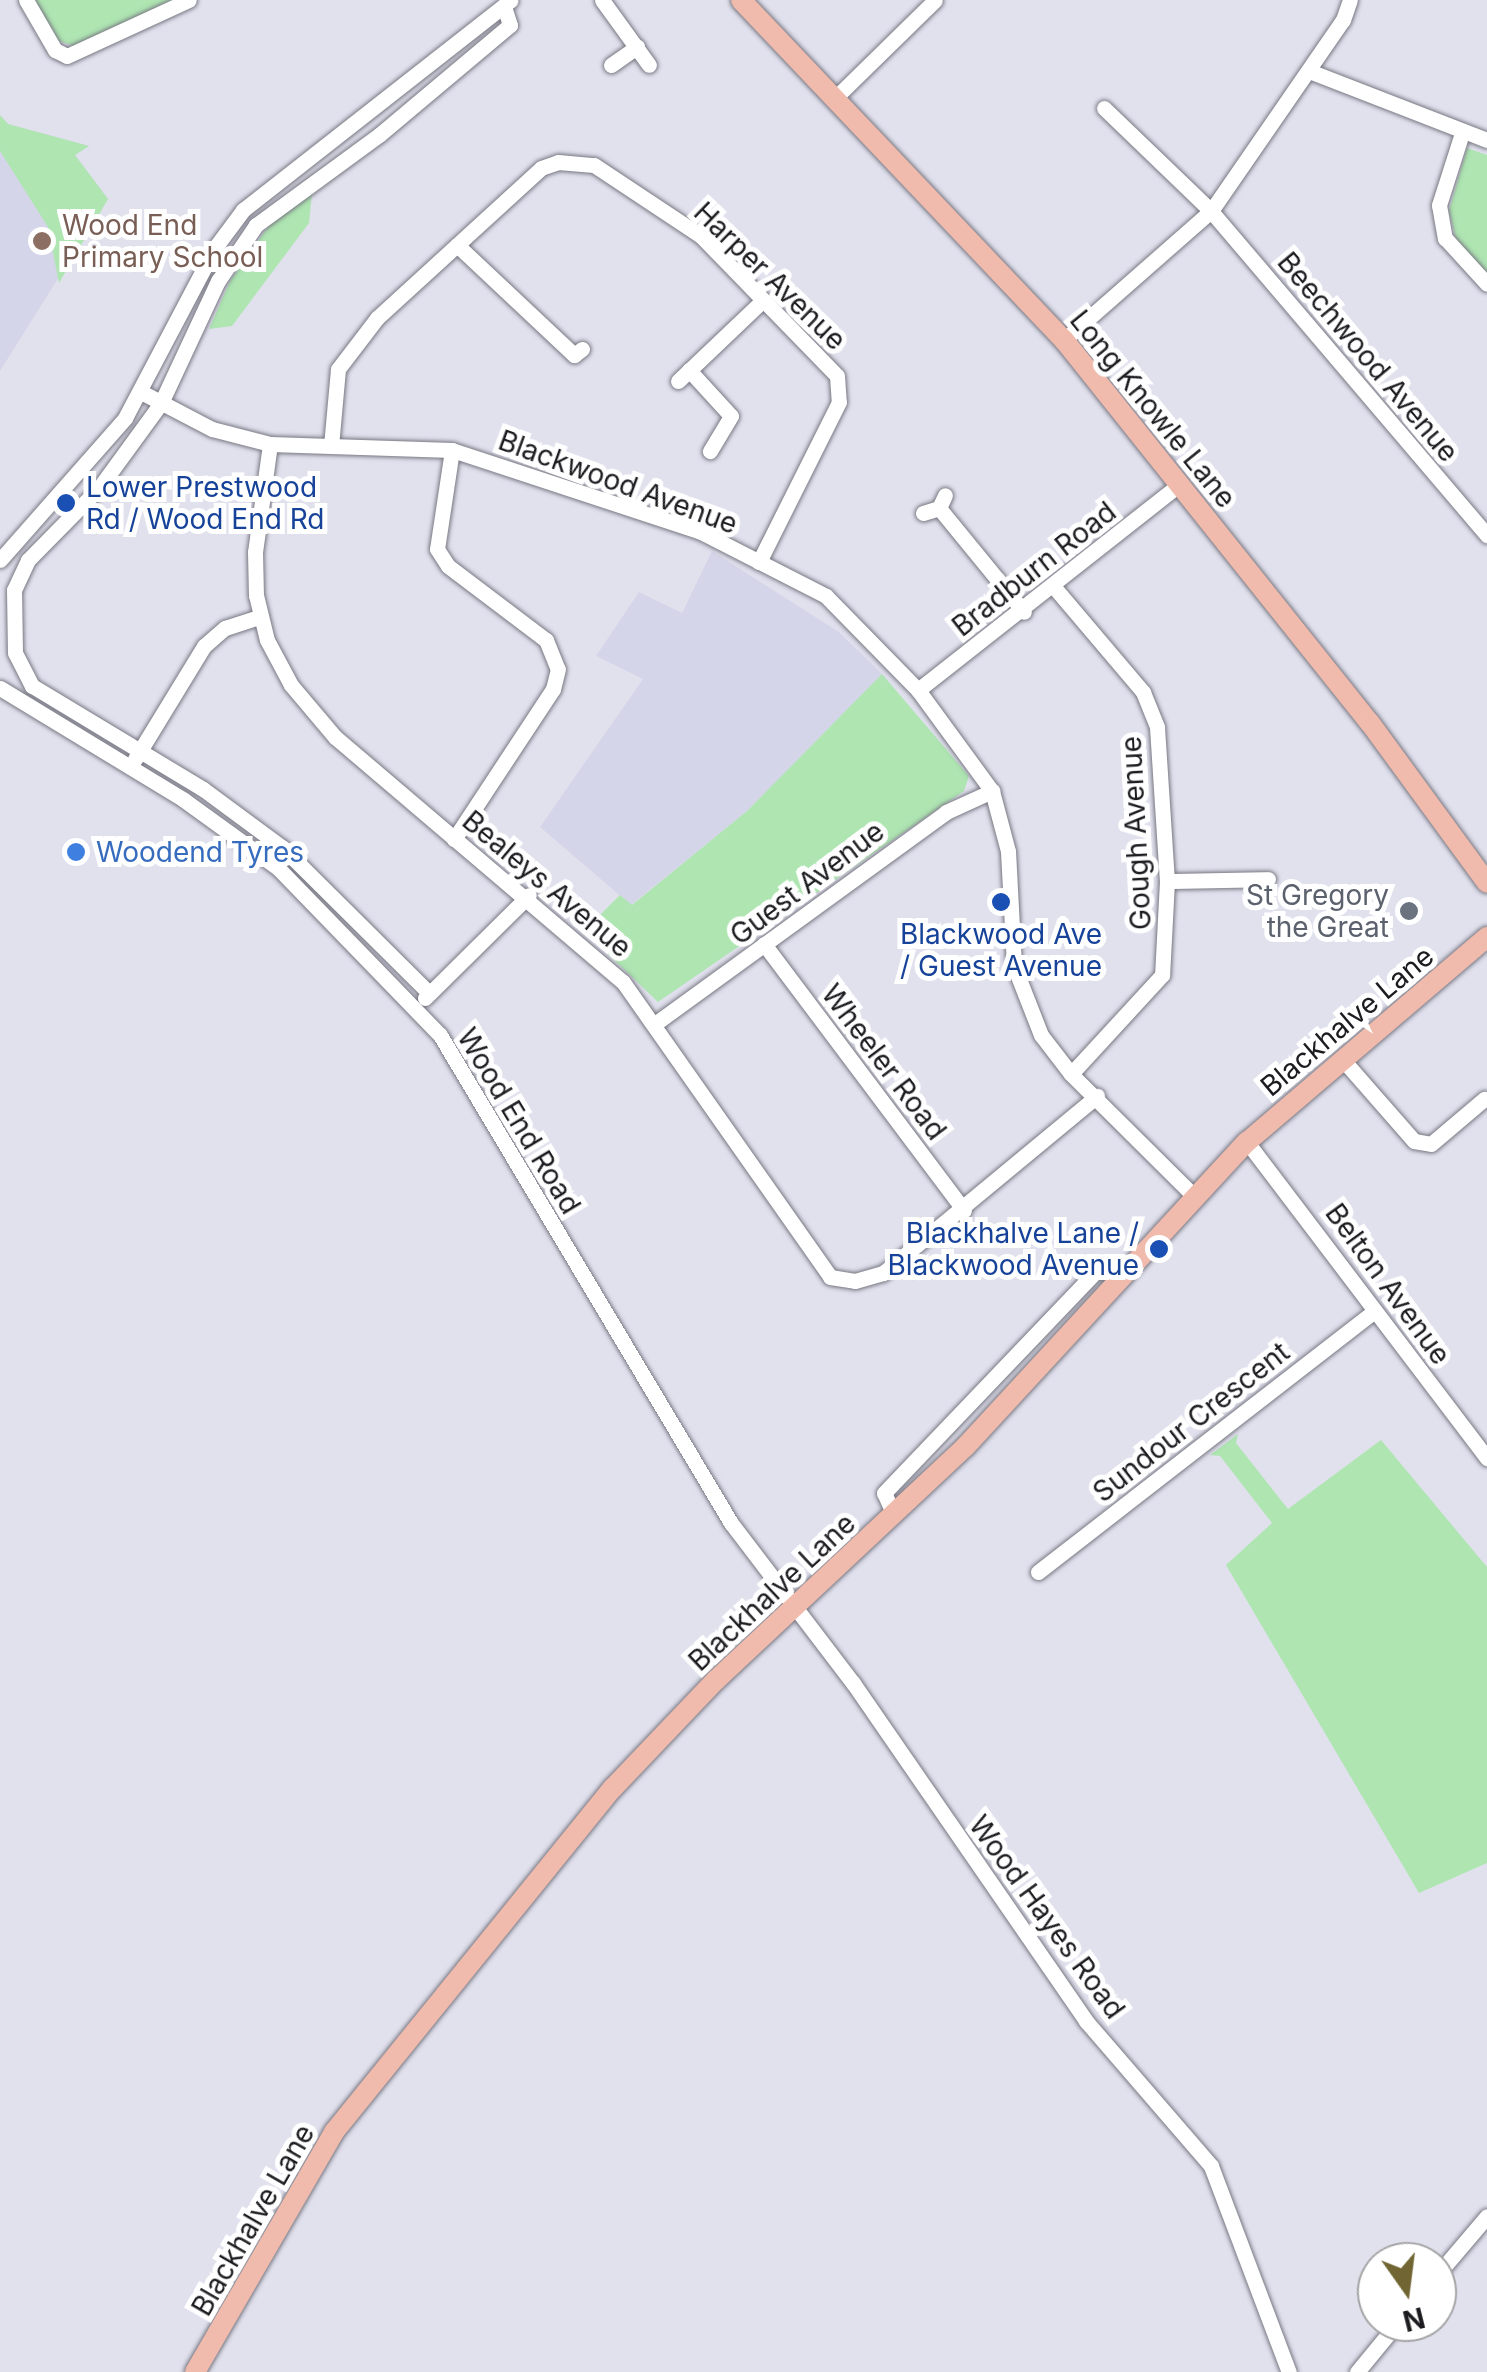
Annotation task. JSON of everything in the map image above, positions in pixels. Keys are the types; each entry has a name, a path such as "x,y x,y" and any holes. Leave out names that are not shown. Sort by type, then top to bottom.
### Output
{"main road":[{"name":"Long Knowle Lane","path":"742,0 1064,340 1370,723 1487,883"},
{"name":"Blackhalve Lane","path":"195,2372 310,2167 413,2029 613,1788 795,1606 988,1423 1122,1273 1247,1142 1487,937"}],"street":[{"path":"26,0 54,50 67,56 189,0"},
{"path":"602,0 649,65"},
{"path":"834,99 935,0"},
{"path":"1064,340 1210,211 1309,71 1350,0"},
{"path":"0,560 143,393 207,261 243,210 507,3"},
{"path":"429,994 283,848 22,677 15,653 14,590 28,560 99,488 161,403 218,280 256,225 380,135 510,25 507,3"},
{"path":"611,65 637,47"},
{"path":"1309,71 1487,140"},
{"name":"Beechwood Avenue","path":"1104,108 1210,211 1487,535"},
{"path":"1462,133 1439,205 1444,238 1487,284"},
{"name":"Harper Avenue","path":"331,446 338,370 351,348 541,168 558,162 594,165 701,236 837,376 839,402 759,562"},
{"path":"457,245 574,356 582,349"},
{"path":"710,452 730,416 683,375 763,300"},
{"name":"Blackwood Avenue","path":"143,393 212,428 270,444 452,450 701,532 826,596 918,690 992,791 1008,851 1018,979 1033,1021 1072,1074 1194,1196"},
{"name":"Bealeys Avenue","path":"270,444 254,552 259,617 272,654 310,713 624,982 656,1024 780,1214 830,1277 855,1281 882,1273 964,1210 1096,1096"},
{"path":"452,450 437,550 448,566 546,640 558,669 553,690 454,839"},
{"name":"Bradburn Road","path":"918,690 1024,612 1180,484"},
{"path":"936,506 1024,612"},
{"name":"Gough Avenue","path":"1054,587 1144,692 1156,727 1167,880 1162,975 1072,1074"},
{"path":"130,768 204,646 225,628 259,617"},
{"name":"Wood End Road","path":"0,688 130,768 278,868 440,1035 731,1523 795,1606"},
{"name":"Guest Avenue","path":"656,1024 946,812 992,791"},
{"path":"1167,880 1268,879"},
{"path":"415,1008 528,896"},
{"name":"Wheeler Road","path":"764,944 964,1210"},
{"path":"1344,1061 1414,1141 1431,1144 1484,1100"},
{"name":"Belton Avenue","path":"1247,1142 1487,1458"},
{"name":"Sundour Crescent","path":"1038,1572 1375,1311"},
{"name":"Wood Hayes Road","path":"795,1606 1086,2020 1211,2166 1289,2372"},
{"path":"1457,2252 1487,2216"},
{"path":"1363,2369 1383,2342"}],"shaded area":[{"name":"Wood End Primary School","path":"0,115 8,124 89,146 75,155 108,199 0,371"},
{"path":"712,551 839,632 882,674 747,811 631,905 540,827 643,679 596,656 639,592 682,613"}],"green space":[{"path":"34,0 178,0 76,47 57,40"},
{"path":"0,115 8,124 89,146 75,155 108,199 59,283 48,227 0,151"},
{"path":"1467,148 1487,155 1487,274 1456,239 1449,211"},
{"path":"312,192 309,223 232,326 209,329 230,281 270,224"},
{"path":"882,674 969,776 964,791 658,1002 584,931 620,895 632,905 747,811"},
{"path":"1238,1434 1236,1443 1288,1509 1381,1440 1487,1567 1487,1863 1419,1893 1226,1565 1272,1523 1220,1456 1210,1455"}],"place":[{"name":"Wood End Primary School","path":"42,241"},
{"name":"Lower Prestwood Rd / Wood End Rd","path":"66,503"},
{"name":"Woodend Tyres","path":"76,852"},
{"name":"Blackwood Ave / Guest Avenue","path":"1001,902"},
{"name":"St Gregory the Great","path":"1409,911"},
{"name":"Blackhalve Lane / Blackwood Avenue","path":"1159,1249"}]}
